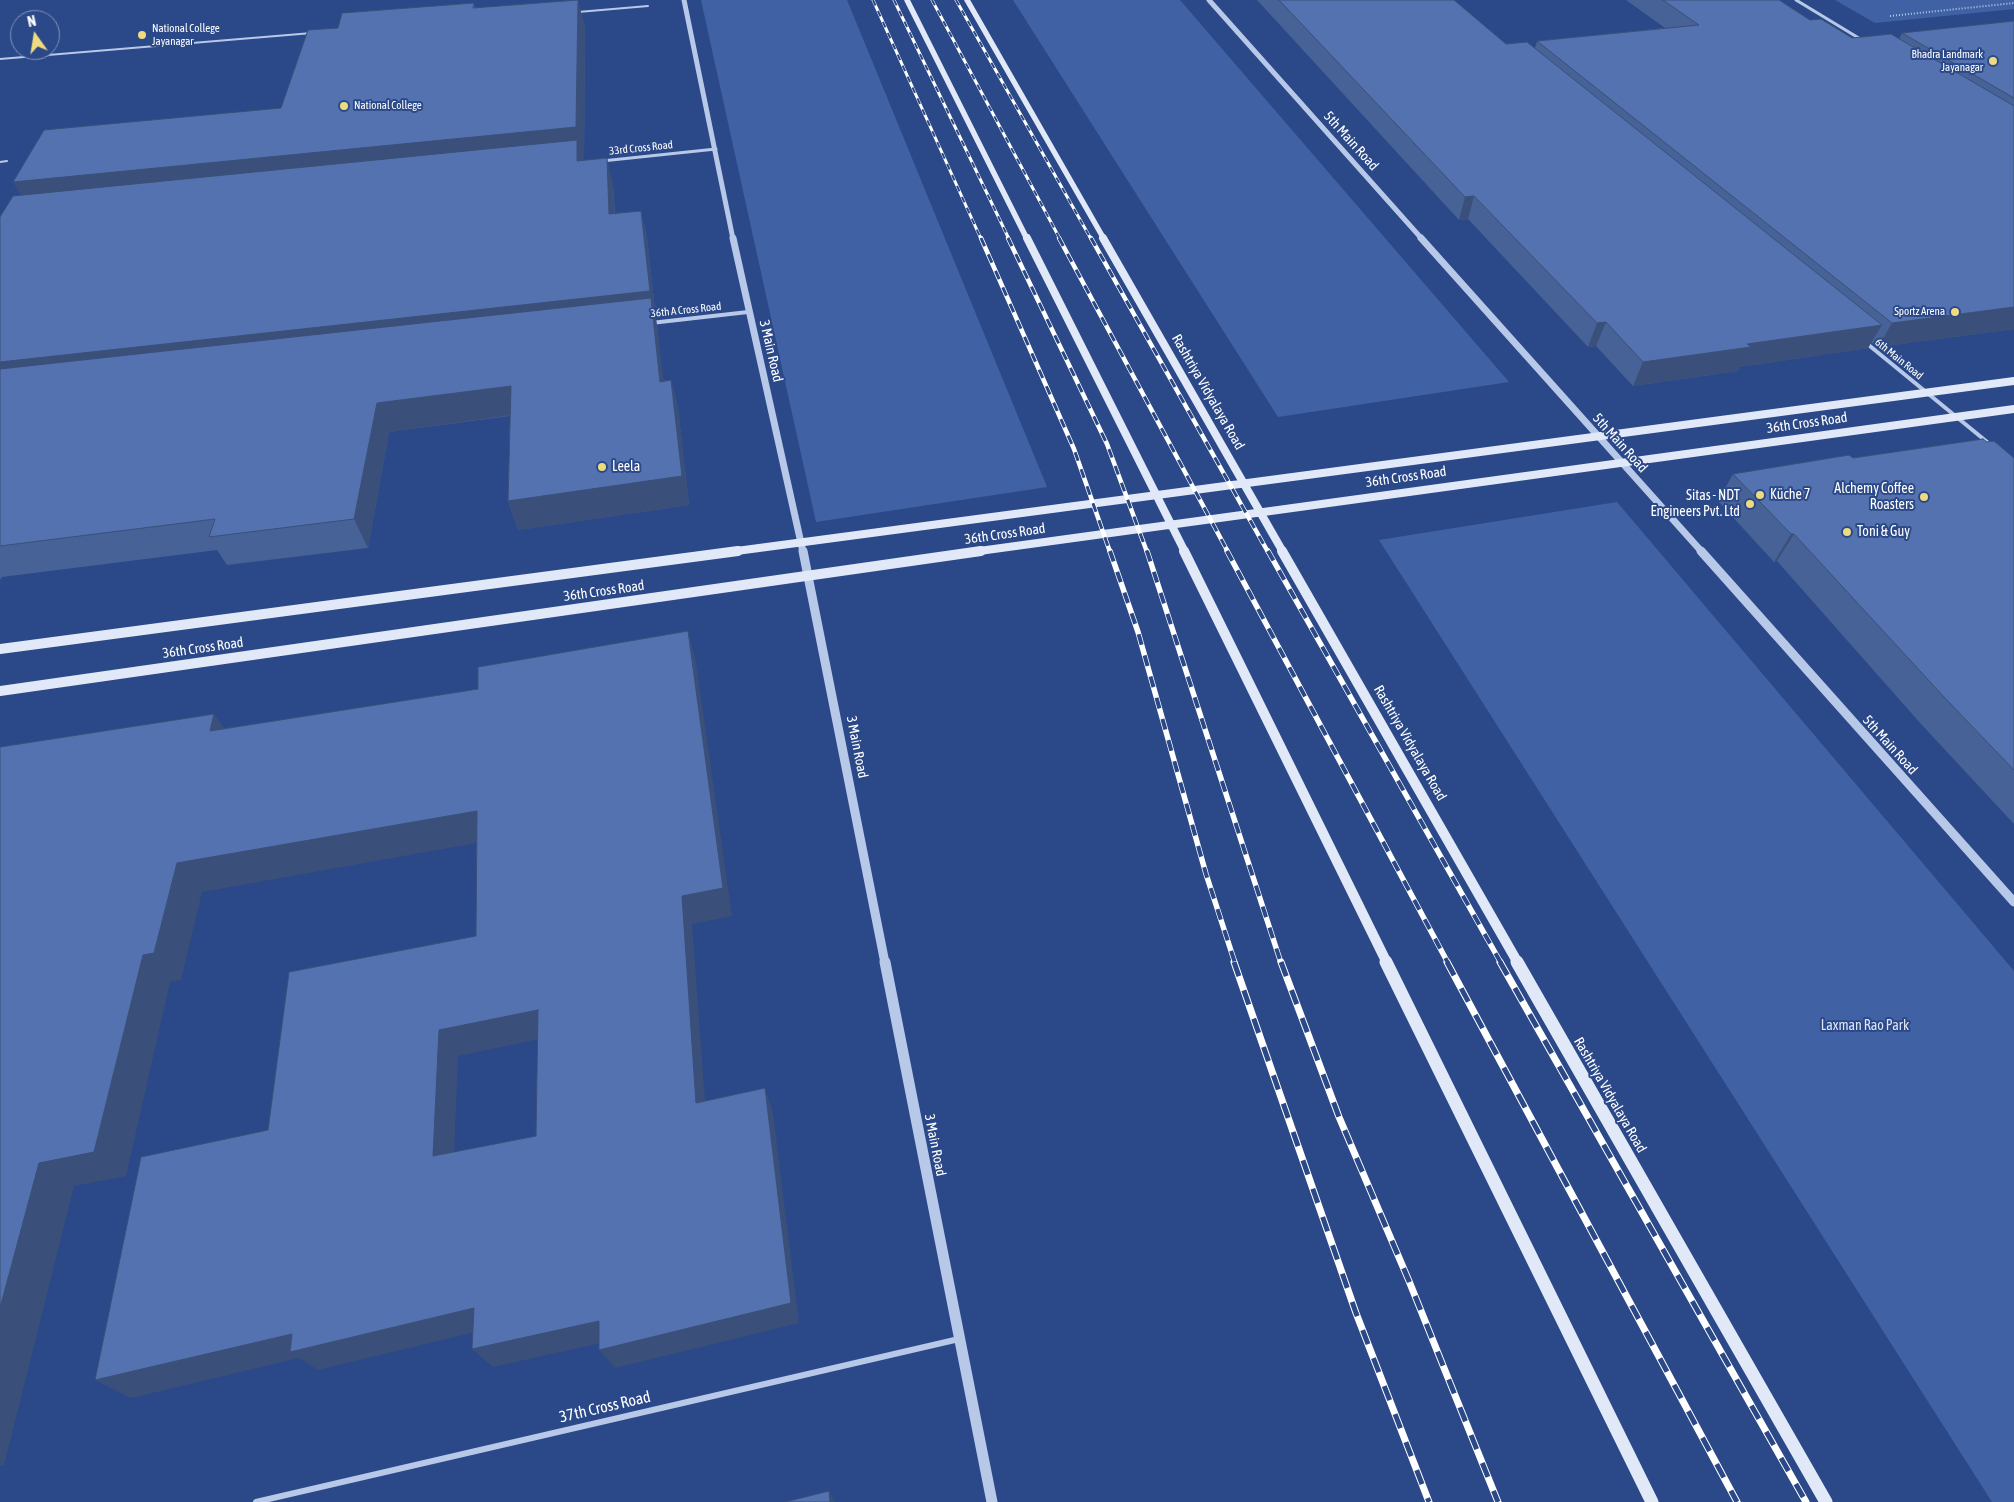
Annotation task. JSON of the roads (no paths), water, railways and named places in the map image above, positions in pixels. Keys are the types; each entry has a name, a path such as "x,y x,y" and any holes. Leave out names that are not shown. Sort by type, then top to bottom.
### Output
{"main road":[{"path":"907,0 1170,524 1652,1502"},
{"name":"Rashtriya Vidyalaya Road","path":"967,0 1826,1502"},
{"name":"36th Cross Road","path":"0,649 2014,381"},
{"name":"36th Cross Road","path":"0,691 1259,511 2014,409"}],"street":[{"name":"3 Main Road","path":"684,0 748,312 809,576 992,1502"},
{"name":"5th Main Road","path":"1209,0 2014,902"},
{"path":"1796,0 1870,45"},
{"path":"1861,40 1870,39"},
{"name":"33rd Cross Road","path":"597,162 716,149"},
{"name":"36th A Cross Road","path":"649,323 748,312"},
{"name":"6th Main Road","path":"1860,338 1996,449"},
{"name":"37th Cross Road","path":"256,1502 960,1339"}],"lane":[{"path":"569,12 648,6"},
{"path":"0,59 314,33"},
{"path":"0,162 7,161"}],"railway":[{"path":"873,0 981,239"},
{"path":"894,0 1009,239"},
{"path":"932,0 1060,239"},
{"path":"956,0 1091,239"},
{"path":"981,238 1074,449 1110,552"},
{"path":"1008,238 1107,444 1147,552"},
{"path":"1059,238 1228,552"},
{"path":"1091,238 1268,552"},
{"path":"1110,551 1138,632 1206,874 1235,963"},
{"path":"1147,551 1281,963"},
{"path":"1227,551 1448,963"},
{"path":"1268,551 1501,963"},
{"path":"1234,962 1356,1313 1429,1502"},
{"path":"1281,962 1339,1117 1409,1281 1498,1502"},
{"path":"1447,962 1737,1502"},
{"path":"1500,962 1806,1502"}],"place":[{"name":"National College Jayanagar","path":"142,35"},
{"name":"Bhadra Landmark Jayanagar","path":"1993,61"},
{"name":"National College","path":"344,106"},
{"name":"Sportz Arena","path":"1955,312"},
{"name":"Leela","path":"602,467"},
{"name":"Küche 7","path":"1760,495"},
{"name":"Alchemy Coffee Roasters","path":"1924,497"},
{"name":"Sitas - NDT Engineers Pvt. Ltd","path":"1750,504"},
{"name":"Toni & Guy","path":"1847,532"}],"park label":[{"name":"Laxman Rao Park","path":"1865,1026"}]}
